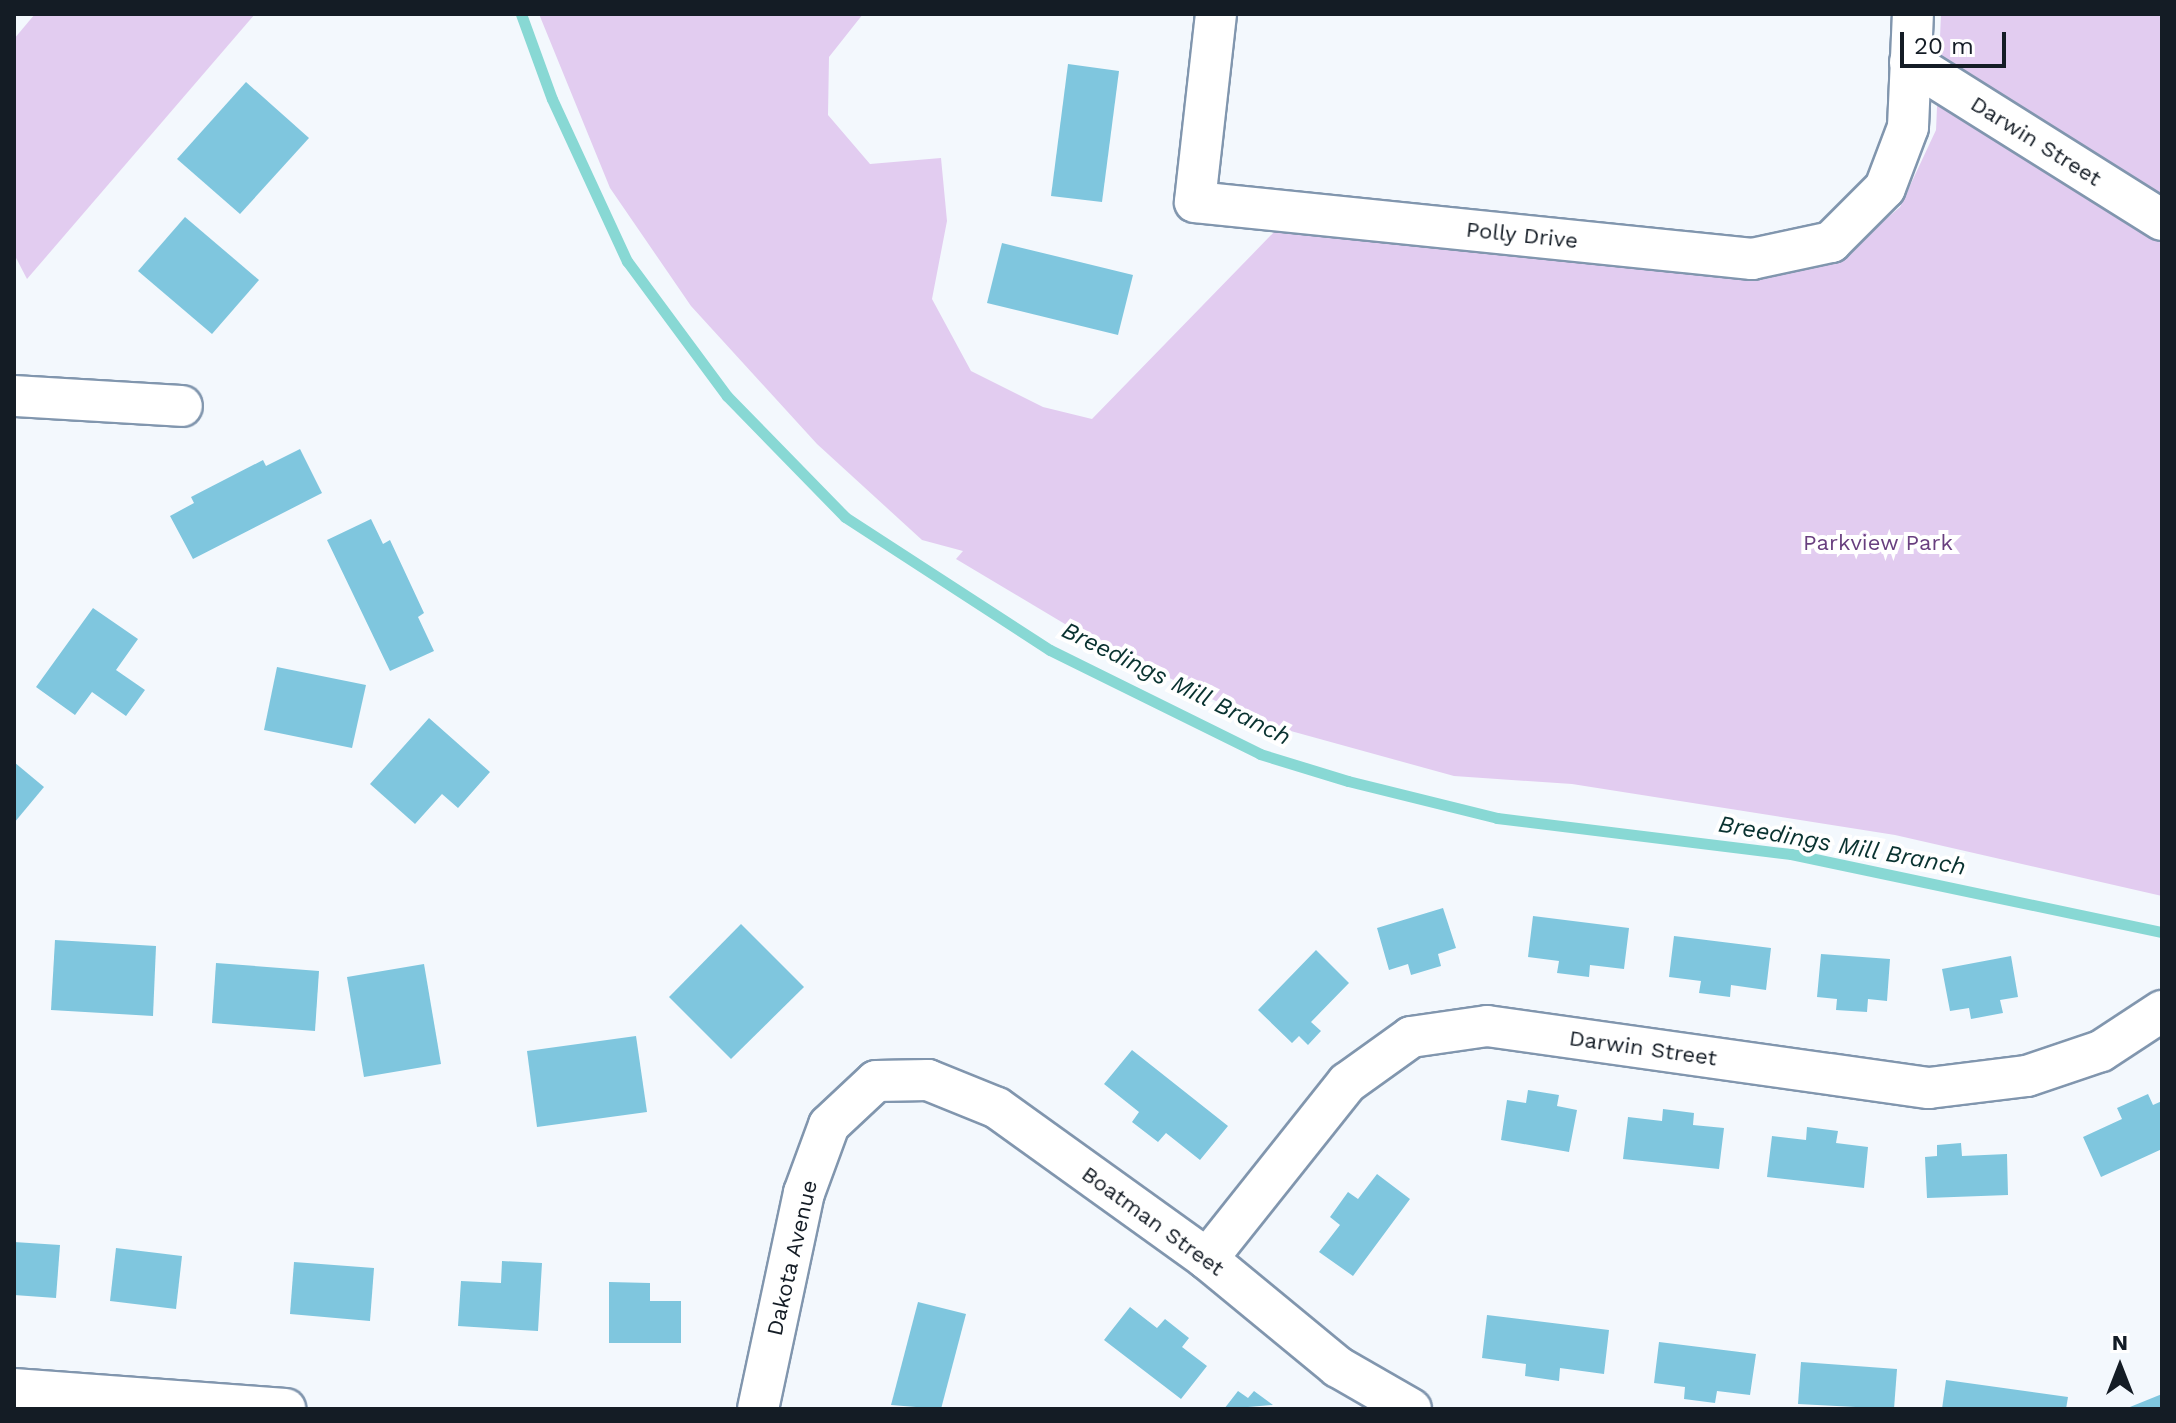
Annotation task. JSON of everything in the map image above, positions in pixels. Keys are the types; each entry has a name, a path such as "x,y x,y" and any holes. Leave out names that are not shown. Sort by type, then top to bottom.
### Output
{"street":[{"name":"Polly Drive","path":"1216,14 1195,202 1752,259 1831,242 1885,188 1908,127 1910,62"},
{"path":"1910,62 1913,14"},
{"name":"Darwin Street","path":"1910,62 2162,220"},
{"path":"14,396 182,406"},
{"name":"Darwin Street","path":"1207,1259 1347,1083 1411,1037 1487,1026 1929,1088 2027,1076 2101,1051 2162,1011"},
{"name":"Boatman Street","path":"876,1081 928,1080 997,1108 1207,1259 1338,1367 1411,1409"},
{"name":"Dakota Avenue","path":"758,1409 804,1193 829,1125 876,1081"},
{"path":"14,1389 285,1409"}],"green space":[{"path":"35,14 255,14 27,279 14,254 14,39"},
{"name":"Parkview Park","path":"539,14 863,14 829,57 828,115 870,164 941,158 947,221 932,299 971,371 1043,407 1092,419 1276,230 1747,276 1833,264 1900,207 1936,130 1941,14 2162,14 2162,896 1895,835 1572,784 1454,776 1258,722 1085,636 956,559 963,551 922,540 817,444 691,306 610,188"}],"building":[{"path":"1068,64 1119,71 1102,202 1051,196"},
{"path":"246,82 309,138 240,214 177,159"},
{"path":"185,217 259,280 212,334 138,271"},
{"path":"1002,243 1133,275 1118,335 987,303"},
{"path":"300,449 322,493 193,559 170,516 194,503 191,497 263,460 266,466"},
{"path":"371,519 383,544 390,540 424,613 418,617 434,651 390,671 327,540"},
{"path":"93,608 138,639 116,670 145,690 126,716 92,692 75,715 36,687"},
{"path":"277,667 366,685 352,748 264,730"},
{"path":"429,718 490,772 458,808 442,794 415,824 370,784"},
{"path":"14,762 44,787 14,823"},
{"path":"1443,908 1456,948 1438,954 1441,966 1411,975 1408,964 1389,970 1377,928"},
{"path":"1533,916 1629,928 1624,969 1590,965 1589,977 1557,973 1559,961 1528,957"},
{"path":"741,924 804,987 731,1059 669,997"},
{"path":"1674,936 1771,948 1766,990 1731,985 1730,997 1699,993 1701,981 1669,977"},
{"path":"55,940 156,946 153,1016 51,1010"},
{"path":"1316,950 1349,983 1311,1022 1321,1031 1308,1045 1299,1036 1292,1043 1258,1010"},
{"path":"1821,954 1890,959 1887,1001 1868,999 1867,1012 1836,1010 1837,999 1817,997"},
{"path":"2011,956 2018,997 2000,1000 2003,1013 1971,1019 1969,1008 1950,1011 1942,969"},
{"path":"216,963 319,971 315,1031 212,1023"},
{"path":"424,964 441,1064 364,1077 347,977"},
{"path":"636,1036 647,1112 537,1127 527,1051"},
{"path":"1132,1050 1228,1126 1200,1160 1166,1133 1158,1142 1132,1122 1139,1112 1104,1084"},
{"path":"1528,1090 1559,1095 1557,1106 1577,1110 1569,1152 1501,1140 1507,1100 1526,1103"},
{"path":"2148,1094 2153,1105 2162,1101 2162,1149 2101,1177 2083,1137 2122,1119 2117,1108"},
{"path":"1663,1109 1694,1113 1693,1125 1724,1128 1719,1169 1623,1159 1628,1117 1662,1121"},
{"path":"1807,1127 1838,1131 1836,1143 1868,1147 1864,1188 1767,1177 1772,1136 1806,1140"},
{"path":"1961,1143 1962,1156 2007,1154 2008,1195 1927,1198 1925,1157 1937,1156 1937,1145"},
{"path":"1377,1174 1410,1199 1353,1276 1319,1252 1340,1225 1330,1217 1348,1192 1358,1199"},
{"path":"14,1242 60,1245 56,1298 14,1295"},
{"path":"116,1248 182,1256 176,1309 110,1301"},
{"path":"502,1261 542,1263 538,1331 458,1326 461,1281 501,1283"},
{"path":"294,1262 374,1268 370,1321 290,1314"},
{"path":"609,1282 650,1283 650,1301 681,1301 681,1343 609,1343"},
{"path":"918,1302 966,1314 941,1409 891,1405"},
{"path":"1130,1307 1157,1328 1165,1319 1189,1338 1182,1347 1207,1366 1181,1399 1104,1340"},
{"path":"1487,1315 1609,1330 1604,1374 1560,1368 1559,1381 1525,1376 1526,1364 1482,1358"},
{"path":"1659,1342 1756,1354 1750,1395 1717,1391 1715,1403 1684,1399 1685,1387 1654,1383"},
{"path":"1801,1362 1897,1369 1894,1409 1798,1404"},
{"path":"1946,1380 2068,1397 2066,1409 1942,1409"},
{"path":"1238,1391 1248,1398 1254,1391 1273,1405 1224,1409"},
{"path":"2162,1394 2162,1409 2125,1409"}],"waterway":[{"name":"Breedings Mill Branch","path":"521,14 552,99 627,261 727,396 845,517 1050,650 1260,754 1348,781 1497,818 1791,854 2162,932"}]}
